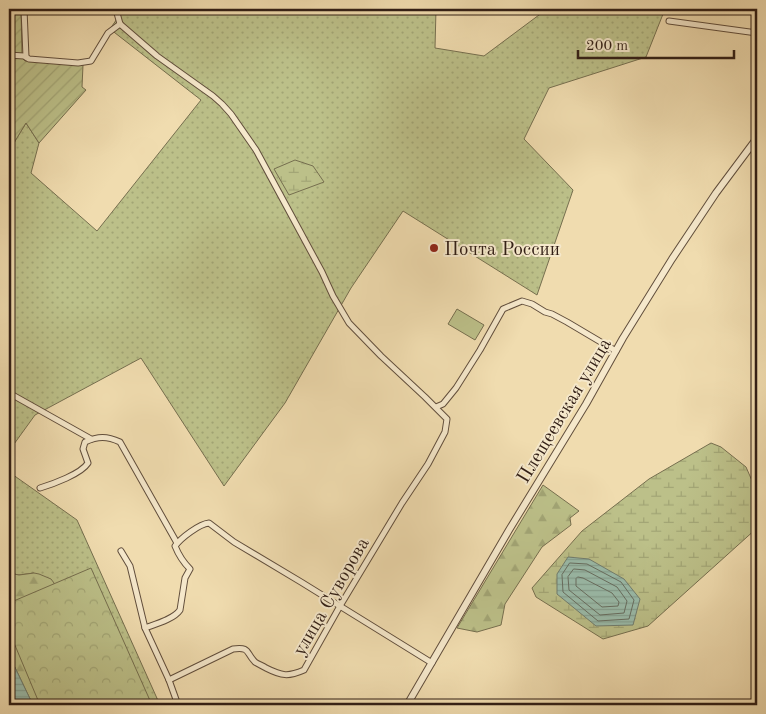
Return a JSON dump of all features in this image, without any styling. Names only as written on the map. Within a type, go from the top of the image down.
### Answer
[{"type":"street","points":[[24,9],[26,57]]},
{"type":"street","points":[[117,9],[120,24],[157,56],[213,96],[231,114],[256,150],[346,319],[381,356],[436,407],[443,404],[456,388],[503,309],[522,301],[552,314],[616,351]]},
{"type":"street","points":[[669,20],[757,33]]},
{"type":"street","points":[[9,55],[29,59],[78,63],[91,61],[108,33],[120,24]]},
{"type":"street","name":"Плещеевская улица","points":[[407,705],[672,259],[704,209],[757,138]]},
{"type":"street","points":[[9,393],[92,439]]},
{"type":"street","name":"улица Суворова","points":[[169,680],[233,649],[242,648],[248,650],[255,662],[276,673],[286,675],[304,670],[402,503],[428,464],[445,432],[447,419],[436,407]]},
{"type":"street","points":[[40,488],[56,483],[85,468],[88,463],[83,448],[86,442],[97,437],[113,439],[120,442],[177,543]]},
{"type":"street","points":[[145,628],[178,614],[185,578],[190,569],[178,554],[175,546],[192,531],[209,523],[234,542],[432,663]]},
{"type":"street","points":[[121,551],[130,566],[145,628],[169,680],[178,705]]},
{"type":"green space","points":[[9,9],[21,9],[22,56],[25,61],[83,65],[82,87],[86,90],[39,143],[26,123],[9,151]]},
{"type":"green space","points":[[122,9],[436,9],[435,48],[484,56],[547,9],[665,9],[646,57],[549,88],[524,139],[573,190],[537,295],[403,211],[351,288],[285,403],[224,486],[141,358],[35,415],[9,451],[9,151],[26,123],[39,143],[31,173],[97,231],[201,100],[110,29]]},
{"type":"green space","points":[[295,160],[313,166],[324,182],[289,195],[274,169]]},
{"type":"green space","points":[[457,309],[484,325],[475,340],[448,324]]},
{"type":"green space","points":[[711,443],[721,447],[746,467],[757,492],[757,528],[648,626],[603,639],[536,597],[532,588],[582,531],[649,479]]},
{"type":"green space","points":[[9,472],[77,520],[160,705],[121,705],[34,573],[19,575],[9,573]]},
{"type":"green space","points":[[543,485],[579,511],[570,518],[571,525],[542,547],[505,604],[501,625],[477,632],[457,628]]},
{"type":"green space","points":[[91,568],[152,705],[40,705],[9,631],[9,603]]},
{"type":"green space","points":[[9,573],[19,575],[34,573],[51,579],[121,705],[33,705],[9,655]]},
{"type":"water","points":[[568,557],[589,559],[624,579],[640,599],[633,625],[596,626],[557,594],[557,574]]},
{"type":"water","points":[[9,655],[33,705],[11,705],[9,702]]},
{"type":"place","name":"Почта России","points":[[434,248]]}]
